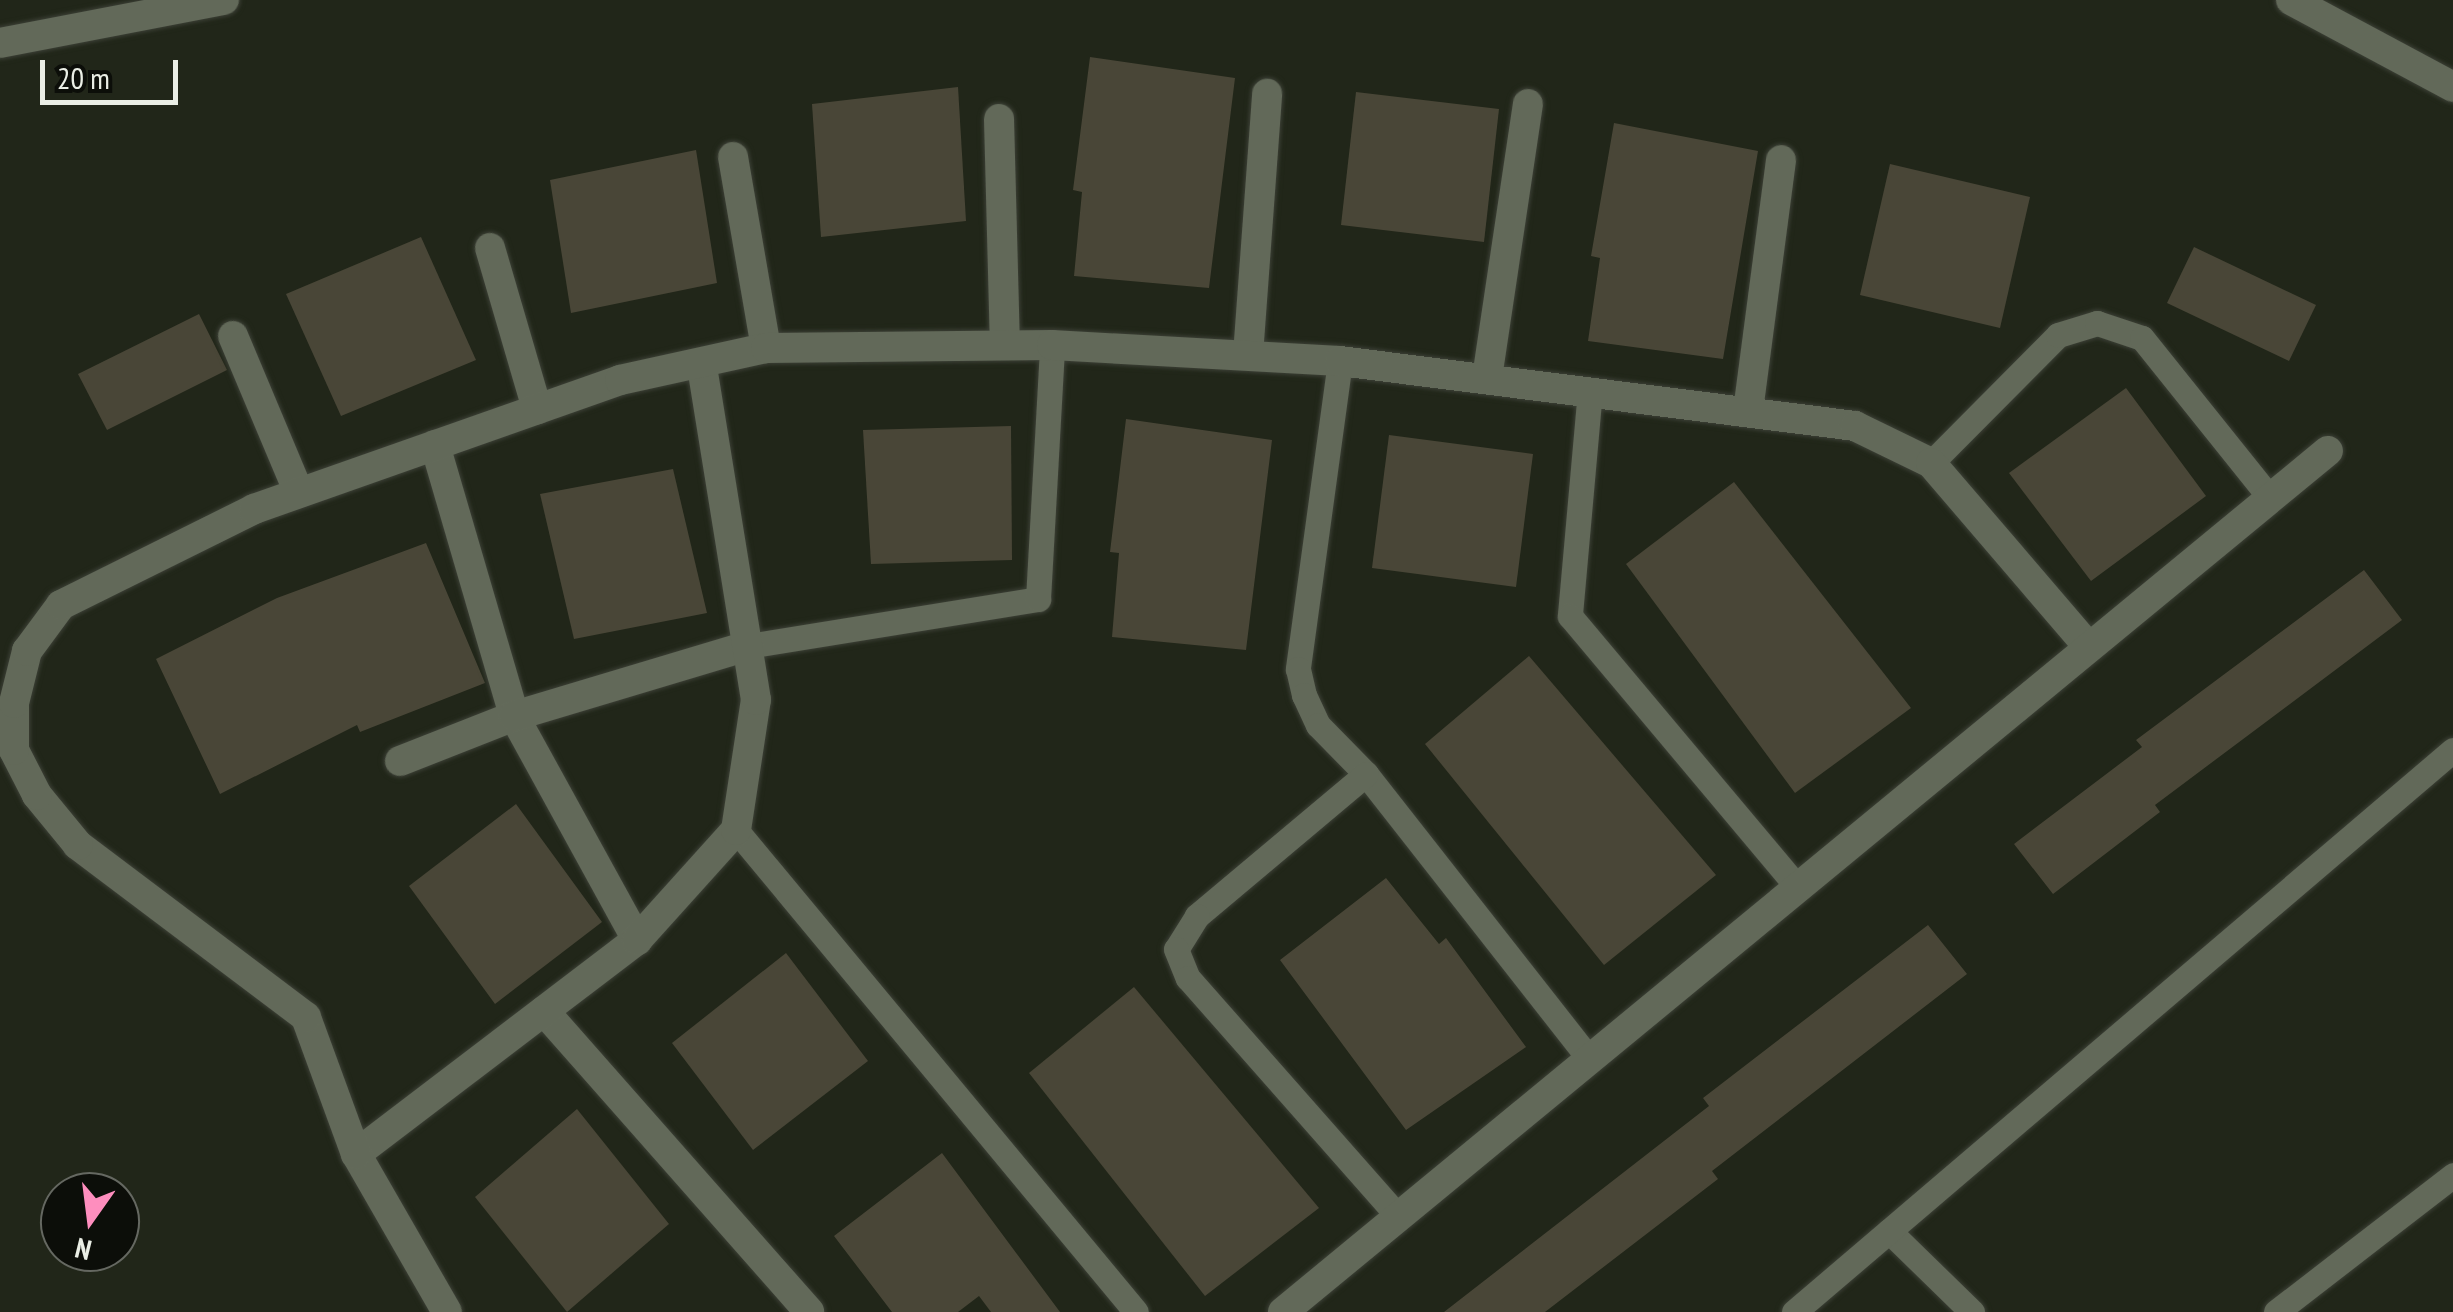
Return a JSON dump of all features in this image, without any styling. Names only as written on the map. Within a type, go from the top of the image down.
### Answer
[{"type":"street","points":[[0,43],[224,0]]},
{"type":"street","points":[[2291,0],[2453,88]]},
{"type":"street","points":[[1248,356],[1267,94]]},
{"type":"street","points":[[1487,378],[1528,104]]},
{"type":"street","points":[[998,119],[1005,345]]},
{"type":"street","points":[[733,157],[766,348]]},
{"type":"street","points":[[1748,411],[1781,160]]},
{"type":"street","points":[[490,248],[537,409]]},
{"type":"street","points":[[233,336],[299,493]]},
{"type":"street","points":[[447,1312],[356,1154],[306,1017],[78,845],[37,795],[14,750],[14,702],[27,651],[61,605],[299,493],[620,380],[702,367],[766,348],[1052,345],[1340,360],[1855,426],[1931,463],[2087,645]]},
{"type":"street","points":[[356,1154],[637,940],[736,830],[756,700],[702,367]]},
{"type":"street","points":[[435,445],[514,716],[637,940]]},
{"type":"street","points":[[1283,1312],[2087,645],[2328,451]]},
{"type":"street","points":[[400,762],[514,716],[748,646]]},
{"type":"street","points":[[544,1011],[809,1312]]},
{"type":"lane","points":[[1931,463],[2058,335],[2096,323],[2142,338],[2271,498]]},
{"type":"lane","points":[[748,646],[1038,599],[1052,345]]},
{"type":"lane","points":[[1340,360],[1298,669],[1318,725],[1366,774],[1590,1060]]},
{"type":"lane","points":[[1590,390],[1570,616],[1798,888]]},
{"type":"lane","points":[[1794,1312],[2453,750]]},
{"type":"lane","points":[[1366,774],[1196,916],[1176,949],[1188,978],[1399,1216]]},
{"type":"lane","points":[[736,830],[1136,1312]]},
{"type":"lane","points":[[2276,1312],[2453,1175]]},
{"type":"lane","points":[[1890,1231],[1972,1312]]},
{"type":"building","points":[[1090,57],[1235,78],[1209,288],[1074,276],[1082,192],[1073,190]]},
{"type":"building","points":[[958,87],[966,221],[821,237],[812,104]]},
{"type":"building","points":[[1356,92],[1499,109],[1484,242],[1341,225]]},
{"type":"building","points":[[1614,123],[1758,151],[1723,359],[1588,341],[1600,258],[1591,256]]},
{"type":"building","points":[[696,150],[717,283],[571,313],[550,180]]},
{"type":"building","points":[[1890,164],[2030,197],[2000,328],[1860,295]]},
{"type":"building","points":[[421,237],[476,360],[341,416],[286,294]]},
{"type":"building","points":[[2194,247],[2316,305],[2289,361],[2167,303]]},
{"type":"building","points":[[199,314],[227,370],[107,430],[78,374]]},
{"type":"building","points":[[2126,388],[2206,496],[2091,581],[2009,473]]},
{"type":"building","points":[[1126,419],[1272,440],[1246,650],[1112,637],[1119,553],[1110,552]]},
{"type":"building","points":[[1011,426],[1012,560],[871,564],[863,430]]},
{"type":"building","points":[[1389,435],[1533,454],[1516,587],[1372,568]]},
{"type":"building","points":[[673,469],[707,613],[574,639],[540,494]]},
{"type":"building","points":[[1734,482],[1911,708],[1795,793],[1626,564]]},
{"type":"building","points":[[426,543],[485,683],[360,732],[357,725],[220,794],[156,659],[277,598]]},
{"type":"building","points":[[2364,570],[2402,620],[2155,805],[2160,812],[2053,894],[2014,844],[2142,747],[2136,740]]},
{"type":"building","points":[[1529,656],[1716,875],[1604,965],[1425,744]]},
{"type":"building","points":[[516,804],[602,922],[495,1004],[409,886]]},
{"type":"building","points":[[1386,878],[1439,944],[1446,938],[1526,1047],[1406,1130],[1280,960]]},
{"type":"building","points":[[1928,925],[1967,974],[1712,1171],[1718,1179],[1545,1312],[1444,1312],[1709,1106],[1703,1098]]},
{"type":"building","points":[[786,953],[868,1061],[753,1150],[672,1043]]},
{"type":"building","points":[[1134,987],[1319,1208],[1205,1296],[1029,1073]]},
{"type":"building","points":[[577,1109],[669,1224],[567,1312],[475,1197]]},
{"type":"building","points":[[942,1153],[1060,1312],[991,1312],[979,1296],[958,1312],[892,1312],[834,1236]]}]
